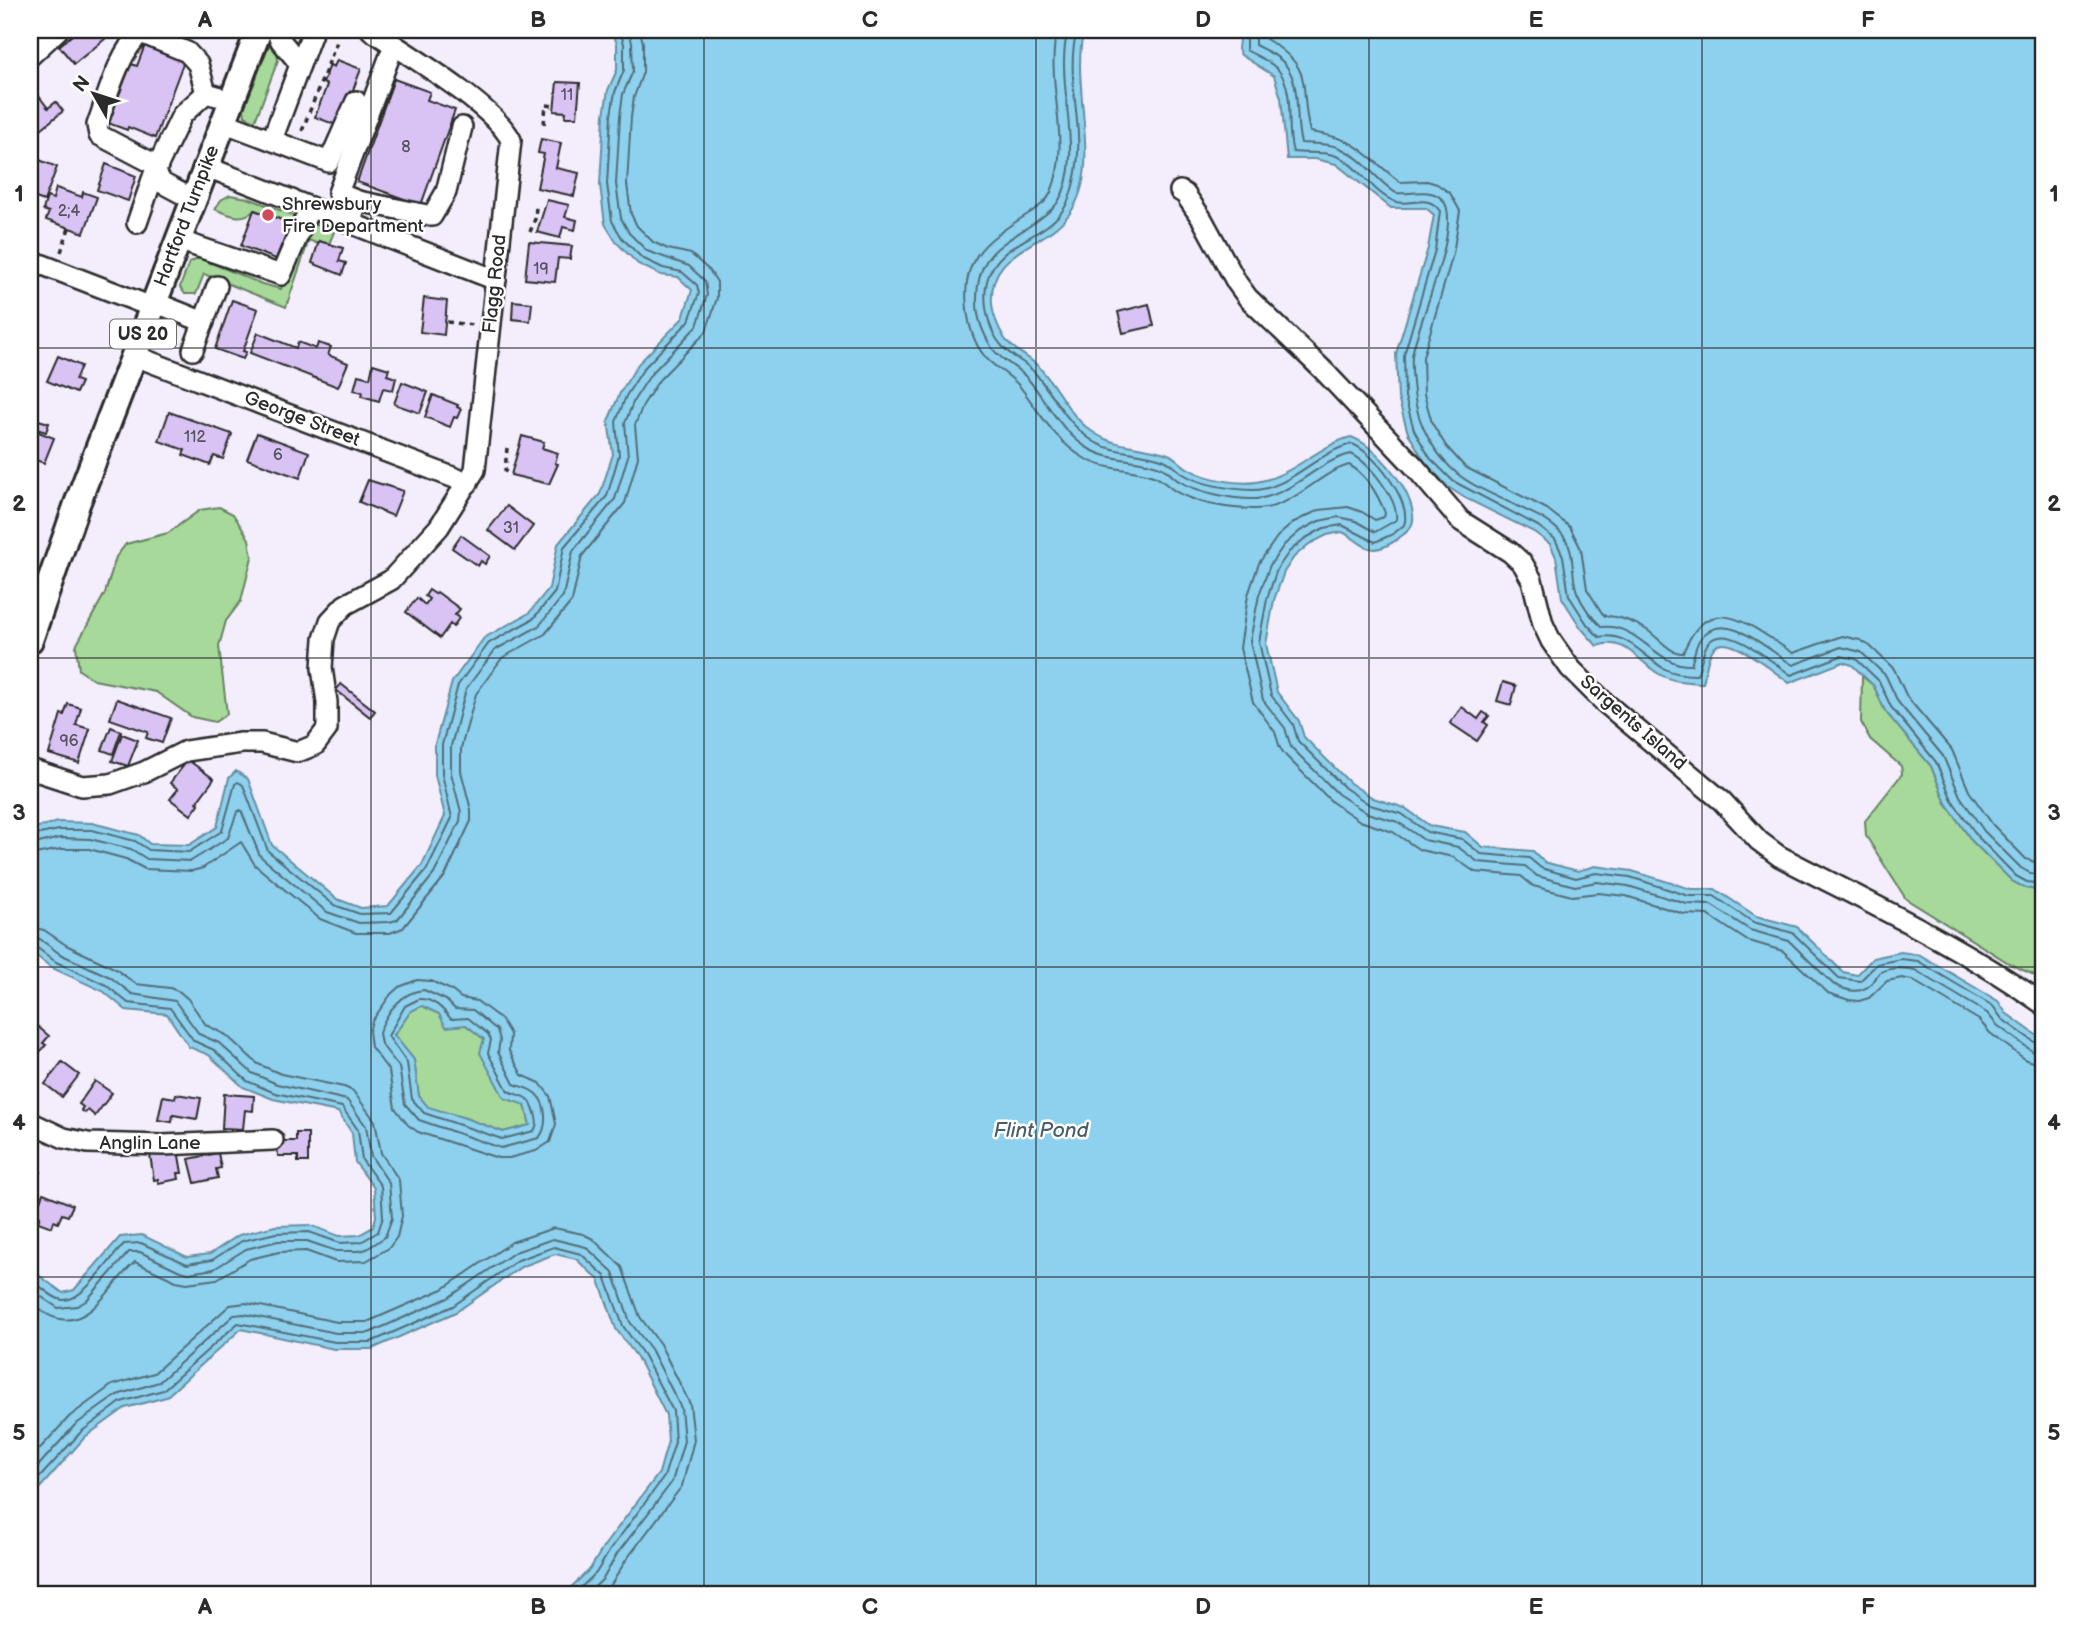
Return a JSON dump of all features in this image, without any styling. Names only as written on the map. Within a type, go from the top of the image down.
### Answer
[{"type":"main road","name":"Hartford Turnpike","points":[[32,626],[259,30]]},
{"type":"street","points":[[30,55],[58,30]]},
{"type":"street","points":[[276,30],[281,41],[300,64]]},
{"type":"street","points":[[272,140],[313,30]]},
{"type":"street","name":"Flagg Road","points":[[30,769],[82,786],[110,784],[144,772],[186,751],[232,744],[262,743],[298,752],[315,746],[327,729],[327,702],[322,668],[324,639],[330,621],[345,605],[391,580],[439,527],[475,470],[511,140],[503,127],[478,104],[371,30]]},
{"type":"street","points":[[194,200],[162,183],[157,168],[99,135],[96,125],[120,65],[132,40],[141,33],[187,52],[198,64],[206,93],[228,111],[272,140],[329,162],[356,101]]},
{"type":"street","points":[[394,46],[338,193],[358,201],[432,216],[446,192],[462,127]]},
{"type":"street","points":[[137,223],[157,168],[182,115],[206,93]]},
{"type":"street","points":[[207,167],[496,280]]},
{"type":"street","name":"Sargents Island","points":[[1180,191],[1202,219],[1248,298],[1310,357],[1382,432],[1461,521],[1510,552],[1523,564],[1532,580],[1543,624],[1551,641],[1570,667],[1604,702],[1722,801],[1759,841],[1779,856],[1931,934],[2043,1004]]},
{"type":"street","points":[[350,223],[358,201]]},
{"type":"street","points":[[178,240],[281,275],[310,207]]},
{"type":"street","points":[[30,260],[204,322]]},
{"type":"street","points":[[193,350],[217,286]]},
{"type":"street","name":"George Street","points":[[135,356],[468,483]]},
{"type":"street","name":"Anglin Lane","points":[[30,1122],[64,1138],[88,1143],[163,1145],[274,1140]]},
{"type":"path","points":[[305,123],[338,39]]},
{"type":"path","points":[[544,124],[546,105],[555,106]]},
{"type":"path","points":[[530,232],[536,219],[536,207]]},
{"type":"path","points":[[447,323],[491,327]]},
{"type":"path","points":[[507,448],[505,471],[508,473]]},
{"type":"green space","points":[[269,45],[277,52],[278,60],[255,121],[245,116],[244,109]]},
{"type":"green space","points":[[230,195],[248,198],[290,214],[296,219],[296,225],[255,210],[240,217],[215,209],[221,200]]},
{"type":"green space","points":[[310,222],[334,232],[329,244],[319,241],[318,244],[309,240],[286,307],[204,274],[196,294],[185,294],[180,287],[189,263],[199,258],[281,289]]},
{"type":"green space","points":[[219,507],[233,514],[249,539],[252,557],[241,601],[226,621],[219,646],[227,714],[215,722],[192,717],[156,692],[94,680],[79,670],[76,646],[105,593],[116,557],[126,544],[168,533],[200,510]]},
{"type":"green space","points":[[1862,676],[1874,686],[1885,711],[1931,766],[1946,803],[1972,841],[2012,881],[2025,888],[2043,891],[2043,979],[2012,965],[1906,899],[1866,836],[1865,821],[1902,774],[1901,766],[1870,739],[1861,722]]},
{"type":"green space","points":[[422,1005],[466,1025],[485,1040],[525,1105],[530,1125],[503,1132],[428,1108],[419,1097],[414,1060],[394,1035],[411,1011]]},
{"type":"water","name":"Flint Pond","points":[[612,30],[1084,30],[1080,75],[1085,149],[1080,194],[1070,213],[1059,225],[1008,260],[999,271],[993,285],[992,304],[1005,339],[1038,366],[1078,420],[1104,439],[1168,454],[1204,476],[1248,483],[1281,474],[1327,447],[1351,437],[1382,460],[1408,497],[1413,521],[1410,528],[1398,539],[1372,549],[1342,532],[1327,535],[1309,544],[1294,557],[1284,572],[1274,600],[1266,644],[1277,692],[1299,721],[1304,737],[1350,783],[1373,798],[1405,808],[1430,826],[1465,832],[1483,847],[1533,851],[1544,862],[1578,871],[1595,866],[1632,871],[1691,889],[1715,889],[1756,916],[1797,927],[1843,972],[1857,975],[1873,958],[1901,952],[1920,955],[1998,1001],[2006,1013],[2043,1040],[2043,1595],[563,1595],[590,1569],[659,1473],[668,1441],[666,1415],[637,1357],[616,1329],[599,1280],[576,1259],[555,1254],[521,1267],[456,1312],[372,1349],[334,1349],[241,1329],[166,1397],[125,1408],[85,1437],[30,1499],[30,1269],[63,1293],[74,1290],[120,1237],[142,1235],[187,1257],[210,1254],[239,1235],[275,1226],[310,1225],[339,1236],[359,1235],[373,1227],[376,1217],[374,1188],[355,1162],[352,1133],[338,1112],[273,1099],[243,1087],[209,1055],[189,1047],[167,1014],[126,1010],[103,991],[52,968],[30,951],[30,829],[58,822],[92,823],[139,835],[150,844],[189,845],[217,827],[229,778],[236,771],[248,779],[272,845],[337,899],[361,908],[388,906],[422,865],[445,816],[435,775],[435,744],[452,682],[484,638],[529,613],[549,588],[558,544],[600,494],[613,454],[608,421],[620,393],[638,364],[683,318],[692,290],[678,277],[661,275],[638,264],[616,242],[605,224],[600,185],[604,115],[608,90],[617,70],[617,44]],"holes":[[[422,1006],[439,1014],[446,1027],[466,1025],[484,1039],[480,1053],[504,1098],[525,1105],[530,1125],[503,1132],[428,1107],[419,1096],[414,1060],[394,1035],[411,1011]]]},
{"type":"water","points":[[1240,30],[2043,30],[2043,891],[2025,888],[2012,881],[1972,841],[1946,803],[1931,766],[1885,711],[1874,686],[1852,665],[1843,662],[1789,683],[1752,656],[1731,645],[1722,644],[1715,647],[1710,654],[1703,683],[1664,677],[1623,647],[1616,644],[1597,646],[1581,628],[1562,598],[1556,557],[1550,544],[1534,532],[1448,487],[1425,462],[1408,433],[1398,398],[1396,354],[1428,248],[1434,215],[1426,208],[1391,208],[1336,164],[1315,159],[1287,159],[1281,98],[1274,76],[1241,55],[1238,49]]},
{"type":"building","points":[[78,30],[97,30],[105,39],[74,64],[59,46]]},
{"type":"building","points":[[145,45],[185,58],[155,138],[128,127],[127,130],[108,123],[131,64],[137,66]]},
{"type":"building","points":[[337,60],[361,69],[339,126],[315,117],[327,85],[323,83],[330,65],[334,67]]},
{"type":"building","points":[[394,79],[430,92],[427,100],[455,110],[421,205],[357,182]]},
{"type":"building","points":[[557,82],[580,83],[577,117],[565,117],[566,112],[554,111]]},
{"type":"building","points":[[35,91],[48,108],[56,102],[63,111],[30,138],[30,95]]},
{"type":"building","points":[[541,139],[561,143],[556,168],[579,173],[574,196],[537,188],[544,154],[538,153]]},
{"type":"building","points":[[32,157],[57,167],[44,201],[30,196]]},
{"type":"building","points":[[106,164],[136,176],[128,201],[97,190]]},
{"type":"building","points":[[56,188],[82,197],[83,192],[97,197],[84,233],[46,220],[49,212],[43,210],[47,197],[53,199]]},
{"type":"building","points":[[547,200],[569,205],[565,217],[577,220],[575,230],[563,227],[560,238],[537,232]]},
{"type":"building","points":[[254,210],[296,225],[287,248],[281,246],[276,259],[241,246]]},
{"type":"building","points":[[319,241],[343,248],[339,261],[346,263],[342,275],[312,263]]},
{"type":"building","points":[[529,242],[572,246],[570,259],[558,258],[555,282],[525,279]]},
{"type":"building","points":[[424,298],[447,301],[444,335],[420,332]]},
{"type":"building","points":[[232,300],[258,309],[243,351],[246,352],[243,359],[215,349]]},
{"type":"building","points":[[513,301],[532,303],[530,321],[512,319]]},
{"type":"building","points":[[1149,304],[1154,326],[1123,333],[1118,312]]},
{"type":"building","points":[[258,333],[296,348],[298,342],[316,349],[318,343],[331,347],[328,355],[348,363],[338,387],[250,353]]},
{"type":"building","points":[[58,356],[81,366],[75,380],[81,382],[76,393],[47,381]]},
{"type":"building","points":[[373,364],[389,369],[387,375],[396,378],[393,390],[383,388],[379,401],[362,396],[363,392],[354,390],[358,375],[370,378]]},
{"type":"building","points":[[402,382],[428,392],[420,413],[394,404]]},
{"type":"building","points":[[433,395],[458,405],[461,409],[450,427],[425,417]]},
{"type":"building","points":[[169,412],[232,434],[223,459],[214,456],[210,465],[183,455],[185,450],[159,441]]},
{"type":"building","points":[[31,418],[49,423],[46,432],[30,427]]},
{"type":"building","points":[[31,429],[54,438],[44,463],[30,458]]},
{"type":"building","points":[[257,433],[309,452],[300,478],[247,459]]},
{"type":"building","points":[[522,436],[544,442],[542,448],[558,453],[555,463],[558,464],[549,484],[511,475]]},
{"type":"building","points":[[368,480],[403,491],[393,516],[359,502]]},
{"type":"building","points":[[507,506],[533,526],[515,550],[488,530]]},
{"type":"building","points":[[461,535],[490,556],[485,564],[481,561],[478,566],[452,548]]},
{"type":"building","points":[[429,590],[435,594],[437,592],[460,609],[455,615],[459,618],[453,627],[450,624],[440,638],[406,612],[417,598],[425,605],[429,599],[425,596]]},
{"type":"building","points":[[1503,682],[1516,686],[1511,705],[1497,701]]},
{"type":"building","points":[[341,684],[375,711],[370,717],[336,690]]},
{"type":"building","points":[[117,699],[171,718],[162,743],[146,738],[148,732],[110,719]]},
{"type":"building","points":[[68,704],[81,708],[76,725],[90,729],[79,763],[49,754],[61,714],[64,715]]},
{"type":"building","points":[[1462,707],[1478,719],[1483,712],[1489,716],[1484,722],[1488,725],[1477,741],[1450,723]]},
{"type":"building","points":[[111,727],[121,731],[113,754],[102,750]]},
{"type":"building","points":[[122,734],[138,740],[128,766],[112,761]]},
{"type":"building","points":[[188,760],[214,779],[191,815],[170,799],[178,789],[170,783]]},
{"type":"building","points":[[36,1025],[49,1036],[43,1043],[46,1045],[30,1063],[30,1033]]},
{"type":"building","points":[[62,1062],[79,1075],[62,1097],[45,1084]]},
{"type":"building","points":[[95,1081],[112,1093],[95,1116],[88,1110],[85,1113],[81,1110],[83,1107],[79,1104]]},
{"type":"building","points":[[176,1094],[201,1098],[197,1119],[173,1115],[172,1122],[158,1120],[163,1096],[175,1098]]},
{"type":"building","points":[[224,1094],[254,1096],[253,1111],[245,1110],[243,1129],[222,1128]]},
{"type":"building","points":[[296,1133],[308,1133],[308,1162],[298,1162],[298,1156],[278,1156],[277,1141],[296,1141]]},
{"type":"building","points":[[178,1150],[182,1173],[178,1173],[179,1179],[158,1183],[158,1179],[154,1180],[150,1155]]},
{"type":"building","points":[[218,1153],[221,1168],[216,1169],[218,1178],[195,1183],[189,1159]]},
{"type":"building","points":[[30,1163],[41,1172],[30,1187]]},
{"type":"building","points":[[43,1193],[73,1205],[68,1216],[62,1214],[58,1223],[54,1221],[52,1227],[38,1222],[40,1216],[35,1215]]},
{"type":"place","name":"Shrewsbury Fire Department","points":[[268,215]]}]
